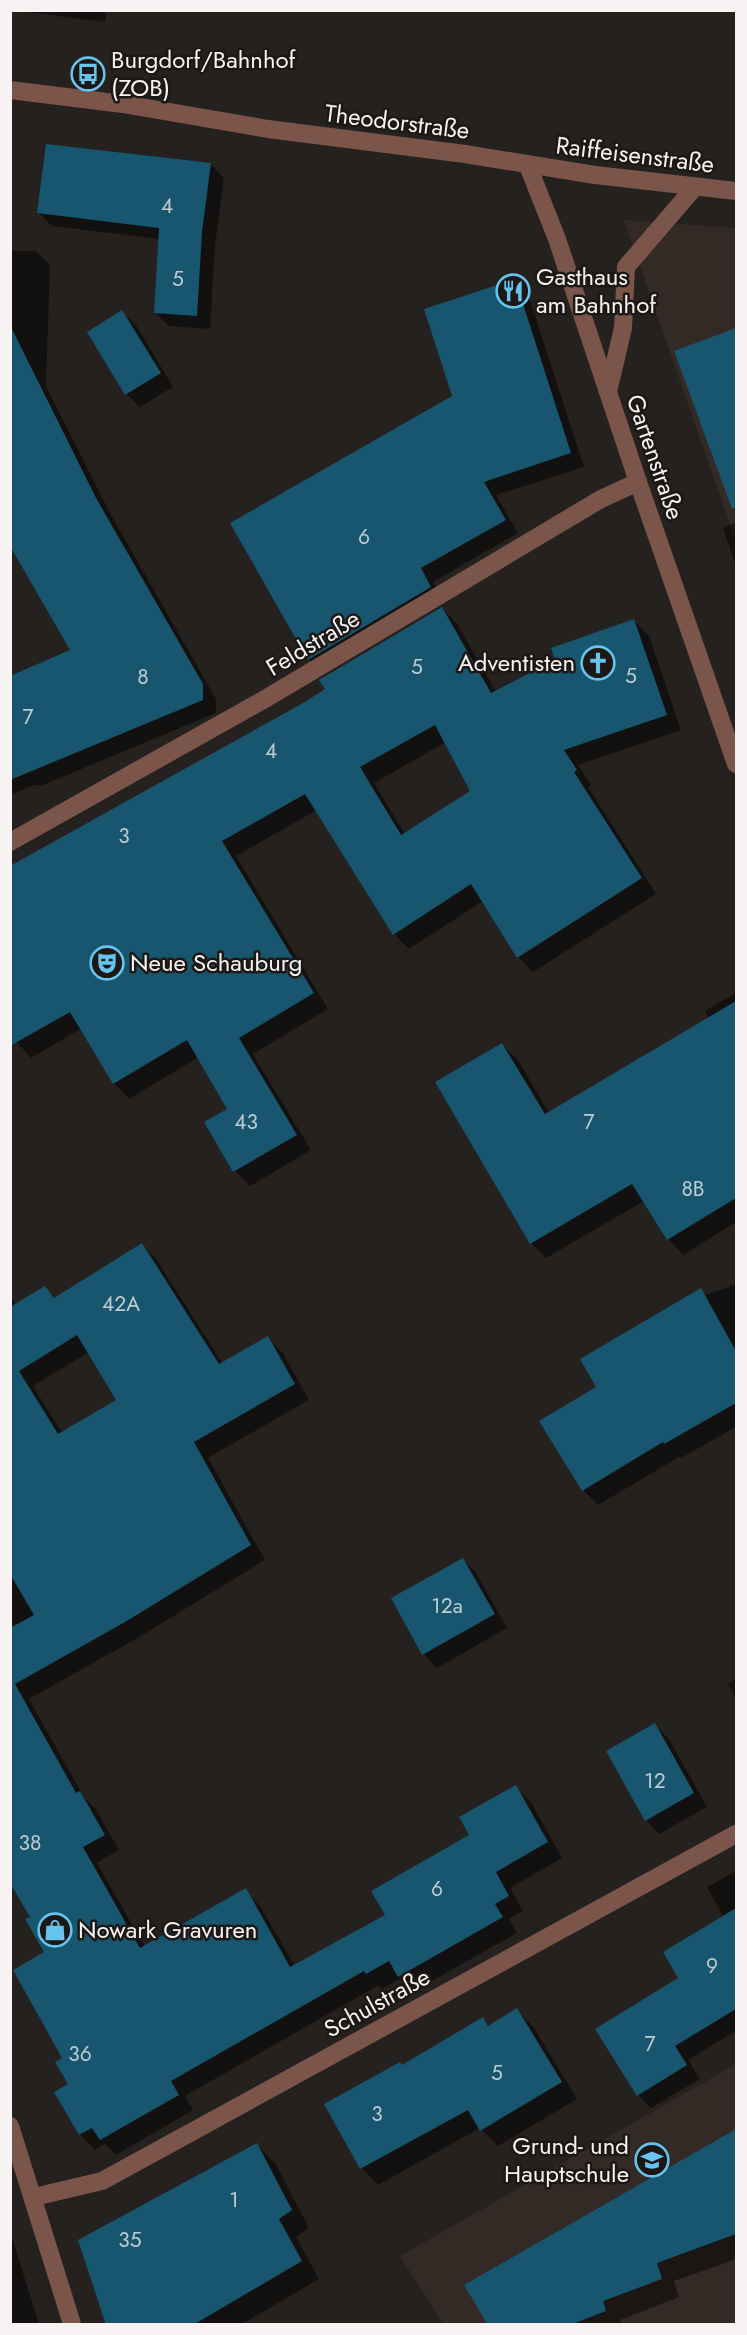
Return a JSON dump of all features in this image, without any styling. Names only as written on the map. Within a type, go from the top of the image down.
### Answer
[{"type":"street","name":"Theodorstraße","points":[[10,90],[123,104],[268,129],[465,154],[528,166]]},
{"type":"street","name":"Raiffeisenstraße","points":[[528,166],[694,188],[736,191]]},
{"type":"street","name":"Gartenstraße","points":[[528,166],[560,248],[736,764]]},
{"type":"street","points":[[608,392],[623,328],[626,267],[694,188]]},
{"type":"street","name":"Feldstraße","points":[[10,842],[265,699],[601,499],[638,482]]},
{"type":"street","name":"Schulstraße","points":[[34,2197],[102,2181],[736,1834]]},
{"type":"street","points":[[10,2126],[72,2325]]},
{"type":"shaded area","points":[[624,220],[736,228],[736,542]]},
{"type":"shaded area","name":"Grund- und Hauptschule","points":[[736,2064],[736,2324],[443,2324],[400,2256]]},
{"type":"building","points":[[46,144],[211,163],[202,232],[197,316],[154,313],[159,228],[37,213]]},
{"type":"building","points":[[515,279],[571,453],[484,482],[506,520],[421,568],[431,587],[308,660],[230,523],[452,396],[424,309]]},
{"type":"building","points":[[122,310],[161,373],[125,395],[87,332]]},
{"type":"building","points":[[10,325],[96,498],[203,684],[203,700],[10,780],[10,676],[70,650],[10,546]]},
{"type":"building","points":[[736,328],[736,508],[732,509],[674,351]]},
{"type":"building","points":[[442,607],[491,693],[555,660],[551,648],[634,619],[667,715],[564,750],[577,770],[574,772],[642,878],[517,958],[471,884],[393,935],[305,794],[222,841],[314,993],[239,1038],[297,1135],[233,1172],[204,1122],[227,1109],[187,1040],[113,1084],[70,1012],[10,1046],[10,866],[303,703],[325,689],[319,680]],"holes":[[[435,725],[470,791],[401,835],[360,767]]]},
{"type":"building","points":[[736,1001],[736,1198],[667,1240],[632,1184],[530,1244],[435,1082],[502,1043],[545,1114]]},
{"type":"building","points":[[142,1243],[219,1364],[268,1336],[295,1384],[194,1442],[251,1545],[125,1622],[15,1684],[76,1793],[80,1791],[105,1835],[83,1847],[140,1948],[246,1888],[290,1967],[385,1915],[371,1891],[469,1835],[459,1817],[516,1785],[548,1842],[496,1872],[509,1896],[495,1904],[503,1917],[398,1977],[389,1961],[366,1974],[364,1971],[171,2081],[179,2095],[100,2140],[92,2128],[79,2135],[54,2092],[68,2084],[55,2062],[62,2058],[13,1970],[44,1952],[25,1919],[30,1917],[10,1883],[10,1628],[34,1615],[10,1574],[10,1307],[45,1286],[54,1298]],"holes":[[[77,1335],[116,1400],[58,1434],[19,1371]]]},
{"type":"building","points":[[701,1288],[736,1351],[736,1403],[664,1444],[663,1442],[582,1491],[539,1421],[596,1387],[580,1359]]},
{"type":"building","points":[[463,1558],[495,1614],[422,1655],[391,1598]]},
{"type":"building","points":[[655,1723],[694,1793],[645,1821],[606,1751]]},
{"type":"building","points":[[736,1908],[736,2009],[675,2046],[687,2065],[637,2096],[595,2029],[678,1978],[663,1952]]},
{"type":"building","points":[[517,2008],[562,2082],[480,2131],[468,2110],[360,2169],[324,2104],[400,2062],[402,2065],[483,2017],[488,2026]]},
{"type":"building","points":[[736,2129],[736,2234],[657,2263],[662,2279],[603,2301],[606,2311],[570,2325],[488,2325],[464,2285]]},
{"type":"building","points":[[257,2143],[292,2210],[279,2219],[302,2261],[193,2325],[106,2325],[78,2240]]},
{"type":"place","name":"Burgdorf/Bahnhof (ZOB)","points":[[88,74]]},
{"type":"place","name":"Gasthaus am Bahnhof","points":[[513,291]]},
{"type":"place","name":"Adventisten","points":[[598,663]]},
{"type":"place","name":"Neue Schauburg","points":[[107,963]]},
{"type":"place","name":"Nowark Gravuren","points":[[55,1930]]},
{"type":"place","name":"Grund- und Hauptschule","points":[[652,2160]]}]
